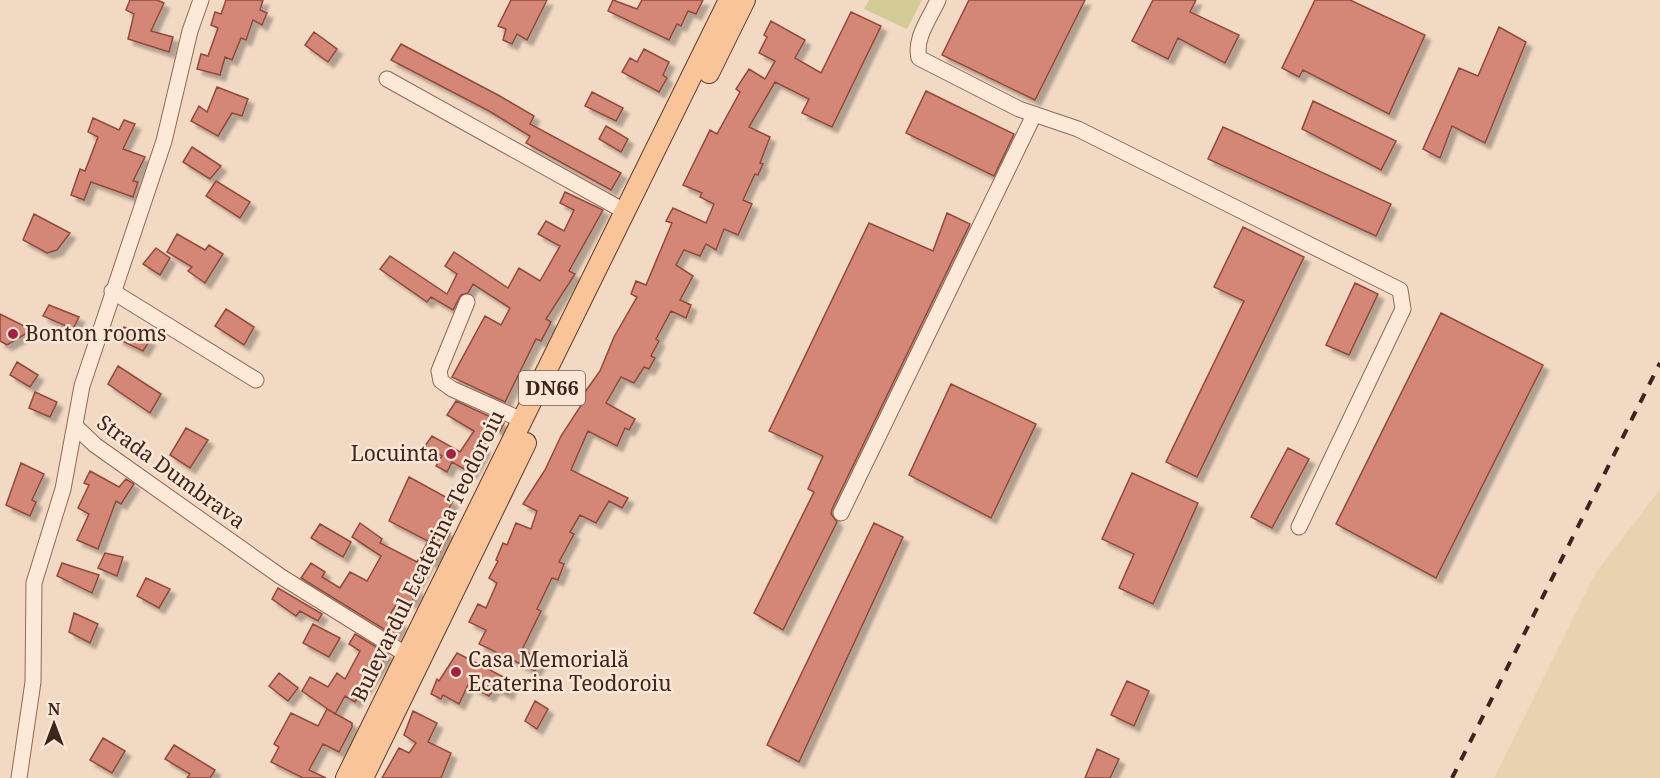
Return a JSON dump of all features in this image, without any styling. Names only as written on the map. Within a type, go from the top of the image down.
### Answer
[{"type":"main road","name":"Bulevardul Ecaterina Teodoroiu","points":[[363,778],[413,658],[522,420],[729,0]]},
{"type":"main road","name":"Bulevardul Ecaterina Teodoroiu","points":[[346,778],[413,658],[745,0]]},
{"type":"street","name":"Strada Dumbrava","points":[[201,0],[190,31],[164,141],[82,386],[75,426],[104,451],[280,576],[413,658]]},
{"type":"street","points":[[938,0],[919,40],[917,49],[919,58],[1034,115],[1078,129],[1400,291],[1403,309],[1299,527]]},
{"type":"street","points":[[387,79],[626,212]]},
{"type":"street","points":[[841,513],[1034,115]]},
{"type":"street","points":[[112,291],[256,380]]},
{"type":"street","points":[[467,302],[439,371],[441,381],[452,389],[522,420]]},
{"type":"street","points":[[19,778],[33,682],[34,583],[63,489],[75,426]]},
{"type":"shaded area","points":[[869,0],[922,0],[907,29],[864,9]]},
{"type":"shaded area","points":[[1660,489],[1660,778],[1494,778],[1595,574]]},
{"type":"building","points":[[130,0],[157,0],[164,3],[151,31],[173,37],[169,52],[128,39],[134,14],[126,10]]},
{"type":"building","points":[[226,0],[263,0],[260,10],[267,13],[262,25],[253,20],[246,40],[241,38],[232,60],[225,57],[220,75],[197,69],[201,54],[208,56],[218,28],[211,25],[215,12],[221,14]]},
{"type":"building","points":[[511,0],[547,0],[527,40],[517,34],[512,44],[503,40],[506,29],[498,26]]},
{"type":"building","points":[[613,0],[637,9],[642,0],[703,0],[696,14],[688,11],[681,26],[677,24],[669,40],[608,11]]},
{"type":"building","points":[[969,0],[1085,0],[1035,100],[942,55]]},
{"type":"building","points":[[1153,0],[1196,0],[1190,12],[1239,35],[1225,63],[1178,38],[1168,59],[1132,41]]},
{"type":"building","points":[[1315,0],[1350,0],[1425,35],[1389,114],[1303,70],[1299,77],[1282,68]]},
{"type":"building","points":[[851,12],[881,26],[832,127],[802,113],[809,99],[775,82],[749,127],[770,137],[760,163],[763,164],[758,175],[755,174],[743,200],[752,204],[738,235],[724,229],[716,250],[706,244],[700,256],[684,250],[676,265],[693,276],[680,300],[691,305],[686,318],[671,311],[656,339],[659,341],[651,356],[655,358],[649,369],[644,367],[634,383],[621,377],[606,403],[635,419],[629,430],[625,428],[617,446],[588,431],[571,470],[628,498],[622,508],[609,501],[596,523],[580,515],[570,532],[574,534],[559,562],[564,564],[558,580],[552,578],[537,609],[541,611],[522,650],[542,659],[535,671],[479,644],[486,630],[469,622],[478,604],[486,608],[497,583],[489,578],[498,561],[496,560],[503,543],[507,545],[516,523],[531,529],[537,511],[523,504],[545,470],[561,436],[582,404],[579,403],[585,392],[600,371],[614,337],[637,297],[631,294],[636,281],[646,285],[672,223],[666,221],[673,208],[706,223],[714,204],[700,197],[702,193],[683,185],[710,130],[717,134],[740,92],[736,89],[749,69],[765,79],[775,61],[759,53],[767,37],[764,35],[771,21],[805,40],[795,58],[821,73]]},
{"type":"building","points":[[1499,27],[1526,42],[1485,143],[1452,126],[1440,158],[1423,149],[1459,68],[1478,76]]},
{"type":"building","points":[[314,32],[337,49],[328,62],[305,45]]},
{"type":"building","points":[[401,44],[534,116],[530,124],[621,173],[611,190],[526,143],[530,136],[489,111],[391,60]]},
{"type":"building","points":[[644,49],[669,62],[663,75],[667,78],[659,92],[622,72],[630,58],[637,62]]},
{"type":"building","points":[[217,87],[248,99],[242,116],[232,113],[218,136],[191,121],[199,106],[207,112]]},
{"type":"building","points":[[926,91],[1014,134],[994,176],[906,133]]},
{"type":"building","points":[[592,92],[623,108],[616,121],[585,106]]},
{"type":"building","points":[[1313,101],[1396,141],[1381,170],[1302,129]]},
{"type":"building","points":[[93,118],[119,130],[124,120],[135,124],[123,149],[145,157],[133,181],[138,182],[133,197],[91,182],[84,200],[71,195],[80,169],[85,171],[98,137],[88,132]]},
{"type":"building","points":[[606,126],[628,139],[621,152],[599,139]]},
{"type":"building","points":[[1223,127],[1391,204],[1376,236],[1208,159]]},
{"type":"building","points":[[192,147],[221,166],[210,179],[183,162]]},
{"type":"building","points":[[216,181],[250,202],[240,218],[206,196]]},
{"type":"building","points":[[565,192],[603,210],[569,271],[575,274],[546,319],[551,322],[541,341],[536,339],[505,402],[452,377],[485,316],[501,325],[510,308],[473,284],[468,293],[461,295],[453,310],[431,297],[427,302],[380,269],[390,256],[447,294],[457,274],[445,266],[454,252],[508,288],[519,268],[540,281],[560,246],[538,234],[546,221],[564,231],[574,210],[560,203]]},
{"type":"building","points":[[947,213],[970,224],[832,509],[831,514],[837,522],[783,630],[754,613],[814,492],[808,489],[823,456],[769,431],[869,223],[933,251]]},
{"type":"building","points":[[34,214],[70,233],[57,250],[47,253],[23,240]]},
{"type":"building","points":[[1243,227],[1304,257],[1197,477],[1166,462],[1244,301],[1214,287]]},
{"type":"building","points":[[177,234],[205,250],[209,245],[223,254],[205,283],[188,271],[192,267],[167,252]]},
{"type":"building","points":[[156,248],[170,258],[160,275],[143,264]]},
{"type":"building","points":[[1355,283],[1378,294],[1349,355],[1326,345]]},
{"type":"building","points":[[49,305],[79,317],[73,329],[43,316]]},
{"type":"building","points":[[226,309],[254,327],[244,345],[215,326]]},
{"type":"building","points":[[1441,313],[1543,365],[1436,578],[1336,524]]},
{"type":"building","name":"Bonton rooms","points":[[0,314],[32,330],[7,345],[0,341]]},
{"type":"building","points":[[124,327],[150,340],[143,351],[118,339]]},
{"type":"building","points":[[17,362],[38,375],[30,387],[10,375]]},
{"type":"building","points":[[118,366],[161,394],[150,413],[108,384]]},
{"type":"building","points":[[951,384],[1036,424],[991,518],[909,475]]},
{"type":"building","points":[[35,392],[57,402],[50,417],[29,408]]},
{"type":"building","points":[[456,401],[504,423],[500,431],[489,425],[478,443],[485,448],[471,473],[452,462],[447,472],[436,466],[442,456],[425,446],[432,436],[460,452],[474,431],[447,415]]},
{"type":"building","points":[[186,428],[208,440],[190,468],[170,455]]},
{"type":"building","points":[[1288,448],[1309,459],[1272,528],[1251,517]]},
{"type":"building","points":[[21,463],[44,474],[32,500],[36,502],[30,516],[6,505]]},
{"type":"building","points":[[90,471],[119,487],[126,479],[134,484],[121,504],[116,501],[98,549],[77,540],[89,514],[78,508],[89,485],[84,483]]},
{"type":"building","points":[[1132,473],[1198,503],[1153,604],[1119,588],[1134,554],[1102,539]]},
{"type":"building","points":[[409,477],[453,501],[439,527],[450,533],[434,563],[429,560],[414,588],[418,590],[411,603],[401,597],[389,616],[402,623],[395,636],[301,578],[311,563],[325,572],[322,577],[340,588],[350,572],[367,581],[381,556],[352,537],[360,523],[382,539],[380,543],[417,562],[428,541],[389,521]]},
{"type":"building","points":[[874,523],[903,537],[799,762],[767,745]]},
{"type":"building","points":[[320,524],[351,542],[343,557],[311,538]]},
{"type":"building","points":[[105,553],[123,557],[117,576],[98,568]]},
{"type":"building","points":[[62,563],[99,575],[92,593],[57,576]]},
{"type":"building","points":[[146,578],[170,589],[159,608],[137,596]]},
{"type":"building","points":[[278,588],[322,614],[318,621],[300,611],[296,616],[272,599]]},
{"type":"building","points":[[74,613],[98,624],[90,643],[69,632]]},
{"type":"building","points":[[313,624],[340,638],[329,657],[303,643]]},
{"type":"building","points":[[355,634],[388,654],[355,702],[345,696],[335,714],[302,691],[310,677],[328,687],[337,673],[345,679],[360,651],[349,644]]},
{"type":"building","points":[[457,653],[513,682],[508,694],[495,688],[489,696],[468,685],[459,704],[443,695],[441,699],[431,694],[437,679],[439,681]]},
{"type":"building","points":[[279,673],[298,688],[288,701],[269,686]]},
{"type":"building","points":[[1127,681],[1149,691],[1134,726],[1111,715]]},
{"type":"building","points":[[535,701],[548,709],[537,729],[525,721]]},
{"type":"building","points":[[327,709],[352,723],[352,727],[339,752],[323,744],[309,770],[326,778],[303,778],[271,762],[279,747],[274,744],[291,713],[318,726]]},
{"type":"building","points":[[413,711],[437,723],[428,742],[451,753],[441,778],[382,778],[399,748],[409,753],[416,743],[404,735]]},
{"type":"building","points":[[103,738],[125,751],[112,773],[90,760]]},
{"type":"building","points":[[174,745],[215,770],[210,778],[187,778],[190,774],[165,759]]},
{"type":"building","points":[[1097,749],[1119,759],[1110,778],[1085,778]]},
{"type":"railway","points":[[1452,778],[1660,363]]},
{"type":"place","name":"Bonton rooms","points":[[13,334]]},
{"type":"place","name":"Locuinta","points":[[451,454]]},
{"type":"place","name":"Casa Memorială Ecaterina Teodoroiu","points":[[456,672]]}]
